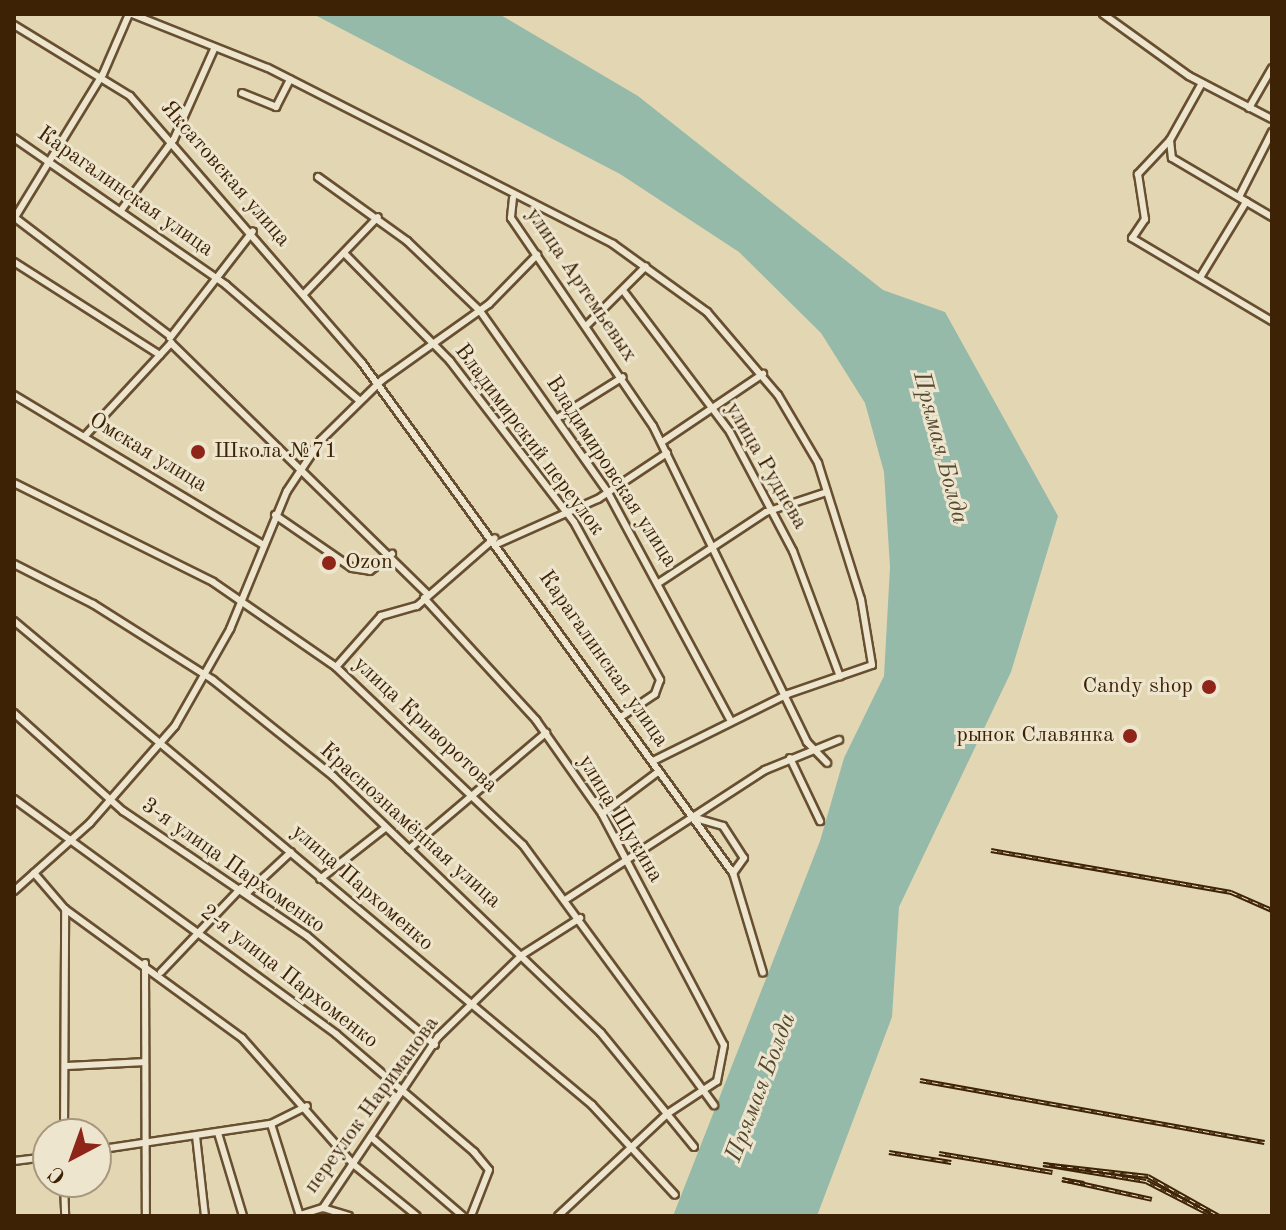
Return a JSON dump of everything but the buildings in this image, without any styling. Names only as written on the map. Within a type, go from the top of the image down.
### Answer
[{"type":"street","name":"улица Артемьевых","points":[[130,14],[290,79],[513,198],[511,218],[623,377],[662,442],[788,694],[812,751],[827,763]]},
{"type":"street","points":[[14,218],[103,74],[130,14]]},
{"type":"street","points":[[1103,14],[1202,83],[1272,119]]},
{"type":"street","name":"Яксатовская улица","points":[[14,25],[103,74],[174,139],[305,293],[377,385]]},
{"type":"street","points":[[122,209],[174,139],[214,49]]},
{"type":"street","points":[[1249,108],[1272,68]]},
{"type":"street","points":[[242,93],[276,107],[290,79]]},
{"type":"street","points":[[1202,83],[1170,140],[1138,174],[1145,219],[1132,238],[1201,276],[1272,321]]},
{"type":"street","points":[[1239,197],[1272,132]]},
{"type":"street","name":"Карагалинская улица","points":[[14,138],[122,209],[216,277],[360,401]]},
{"type":"street","points":[[1170,140],[1172,158],[1272,217]]},
{"type":"street","name":"Владимировская улица","points":[[318,177],[378,217],[480,311],[559,417],[607,491],[660,582],[730,719]]},
{"type":"street","points":[[513,198],[646,266],[707,312],[763,374],[818,463],[861,599],[872,665],[788,694],[730,719],[653,761]]},
{"type":"street","points":[[1201,276],[1246,202]]},
{"type":"street","points":[[305,293],[378,217]]},
{"type":"street","name":"улица Щукина","points":[[14,218],[170,340],[301,465],[392,554],[546,733],[602,814],[724,1045],[723,1069],[711,1087],[698,1092]]},
{"type":"street","points":[[85,436],[160,355],[253,231]]},
{"type":"street","name":"Владимирский переулок","points":[[345,254],[431,345],[567,513],[660,687],[622,716]]},
{"type":"street","points":[[14,891],[69,843],[165,741],[204,678],[241,601],[275,515],[301,465],[377,385],[480,311],[537,255]]},
{"type":"street","points":[[14,262],[160,355]]},
{"type":"street","points":[[587,325],[625,293],[646,266]]},
{"type":"street","name":"улица Руднева","points":[[625,293],[715,410],[774,511],[840,677]]},
{"type":"street","points":[[662,442],[715,410],[763,374]]},
{"type":"street","points":[[559,417],[623,377]]},
{"type":"street","name":"Карагалинская улица","points":[[377,385],[497,541],[733,873],[763,973]]},
{"type":"street","name":"Омская улица","points":[[14,395],[262,544]]},
{"type":"street","points":[[336,667],[381,616],[426,596],[497,541],[567,513],[667,453]]},
{"type":"street","name":"улица Криворотова","points":[[14,483],[241,601],[336,667],[474,791],[580,918],[698,1092],[714,1105]]},
{"type":"street","points":[[660,582],[774,511],[827,492]]},
{"type":"street","points":[[275,515],[352,568],[370,571],[392,554]]},
{"type":"street","name":"Краснознамённая улица","points":[[14,564],[93,604],[204,678],[333,776],[522,955],[694,1147]]},
{"type":"street","name":"улица Пархоменко","points":[[14,621],[165,741],[320,879],[592,1105],[675,1195]]},
{"type":"street","name":"3-я улица Пархоменко","points":[[14,713],[111,799],[244,890],[435,1045]]},
{"type":"street","points":[[409,849],[546,733]]},
{"type":"street","points":[[565,900],[626,858],[790,758],[839,740]]},
{"type":"street","points":[[790,758],[820,821]]},
{"type":"street","points":[[602,814],[659,771]]},
{"type":"street","name":"2-я улица Пархоменко","points":[[14,799],[69,843],[197,929],[405,1094],[489,1170],[471,1216]]},
{"type":"street","points":[[692,817],[723,826],[744,858],[733,873]]},
{"type":"street","points":[[320,879],[385,828]]},
{"type":"street","points":[[161,972],[197,929],[291,852]]},
{"type":"street","points":[[34,873],[65,909],[161,972],[242,1038],[307,1106],[353,1164],[417,1216]]},
{"type":"street","points":[[64,1118],[65,909]]},
{"type":"street","name":"переулок Нариманова","points":[[300,1216],[323,1208],[371,1137],[405,1094],[435,1045],[471,1003],[522,955],[580,918]]},
{"type":"street","points":[[145,963],[146,1216]]},
{"type":"street","points":[[65,1066],[143,1062]]},
{"type":"street","points":[[558,1216],[667,1114],[698,1092]]},
{"type":"street","points":[[112,1148],[271,1124],[307,1106]]},
{"type":"street","points":[[271,1124],[300,1216]]},
{"type":"street","points":[[218,1133],[243,1216]]},
{"type":"street","points":[[196,1136],[205,1216]]},
{"type":"street","points":[[371,1137],[449,1208],[463,1216]]},
{"type":"street","points":[[323,1208],[349,1216]]},
{"type":"street","points":[[442,1216],[449,1208]]},
{"type":"water","name":"Прямая Болда","points":[[313,14],[499,14],[638,96],[883,290],[945,312],[1058,516],[1011,672],[899,907],[892,1017],[817,1216],[673,1216],[820,841],[844,758],[884,676],[890,567],[884,472],[865,403],[821,333],[739,252],[620,174]]},
{"type":"railway","points":[[991,850],[1231,892],[1272,910]]},
{"type":"railway","points":[[920,1080],[1264,1142]]},
{"type":"railway","points":[[889,1152],[951,1162]]},
{"type":"railway","points":[[939,1153],[1052,1172]]},
{"type":"railway","points":[[1214,1216],[1146,1181],[1043,1164],[1148,1176],[1219,1216]]},
{"type":"railway","points":[[1084,1183],[1062,1179],[1152,1199]]},
{"type":"place","name":"Школа №71","points":[[198,452]]},
{"type":"place","name":"Ozon","points":[[329,563]]},
{"type":"place","name":"Candy shop","points":[[1209,687]]},
{"type":"place","name":"рынок Славянка","points":[[1130,736]]}]
